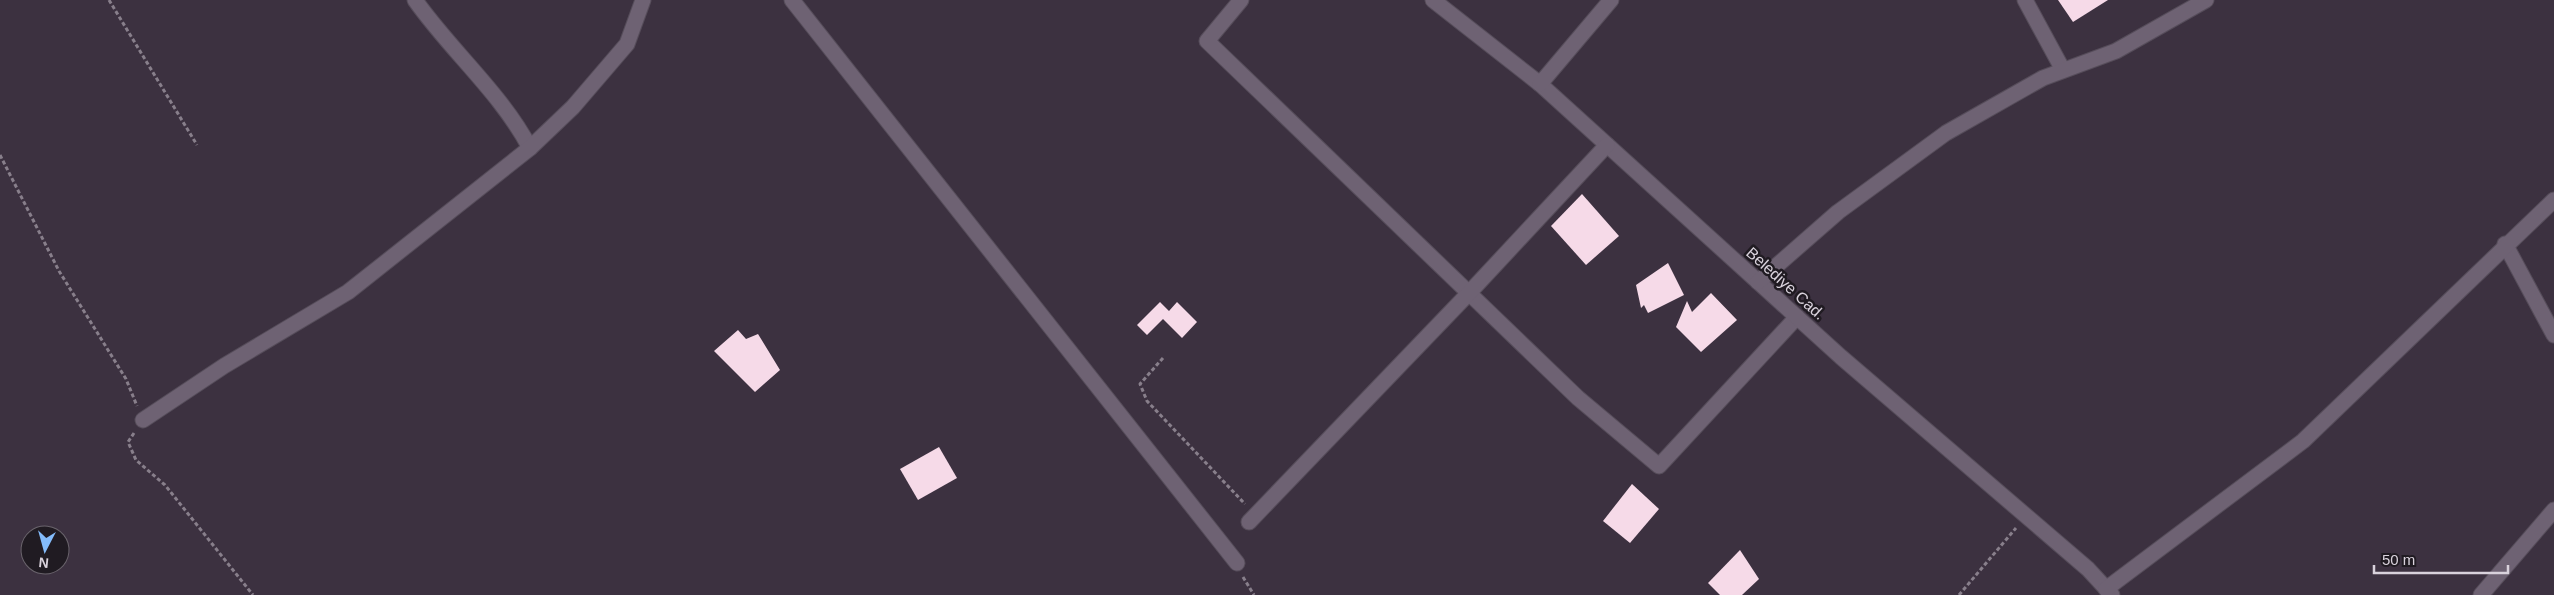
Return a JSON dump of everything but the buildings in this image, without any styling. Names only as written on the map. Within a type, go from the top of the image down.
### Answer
[{"type":"street","points":[[415,0],[431,22],[517,122],[530,148]]},
{"type":"street","points":[[143,420],[224,366],[348,292],[530,148],[573,107],[627,44],[643,0]]},
{"type":"street","points":[[792,0],[1237,563]]},
{"type":"street","points":[[1241,0],[1207,41],[1578,398],[1660,466],[1797,317]]},
{"type":"street","name":"Belediye Cad.","points":[[1433,0],[1540,84],[1797,317],[2088,569],[2109,592]]},
{"type":"street","points":[[1540,84],[1611,0]]},
{"type":"street","points":[[2025,0],[2063,70]]},
{"type":"street","points":[[1758,282],[1838,212],[1946,133],[2043,78],[2116,51],[2206,0]]},
{"type":"street","points":[[1252,519],[1469,293],[1607,145]]},
{"type":"street","points":[[2109,592],[2303,441],[2505,244],[2554,200]]},
{"type":"street","points":[[2505,244],[2554,335]]},
{"type":"street","points":[[2481,595],[2554,510]]},
{"type":"path","points":[[109,0],[197,145]]},
{"type":"path","points":[[0,155],[59,271],[126,379],[143,420],[128,442],[136,460],[165,485],[253,595]]},
{"type":"path","points":[[1163,358],[1140,384],[1147,401],[1252,519]]},
{"type":"path","points":[[1958,595],[2026,516]]}]
